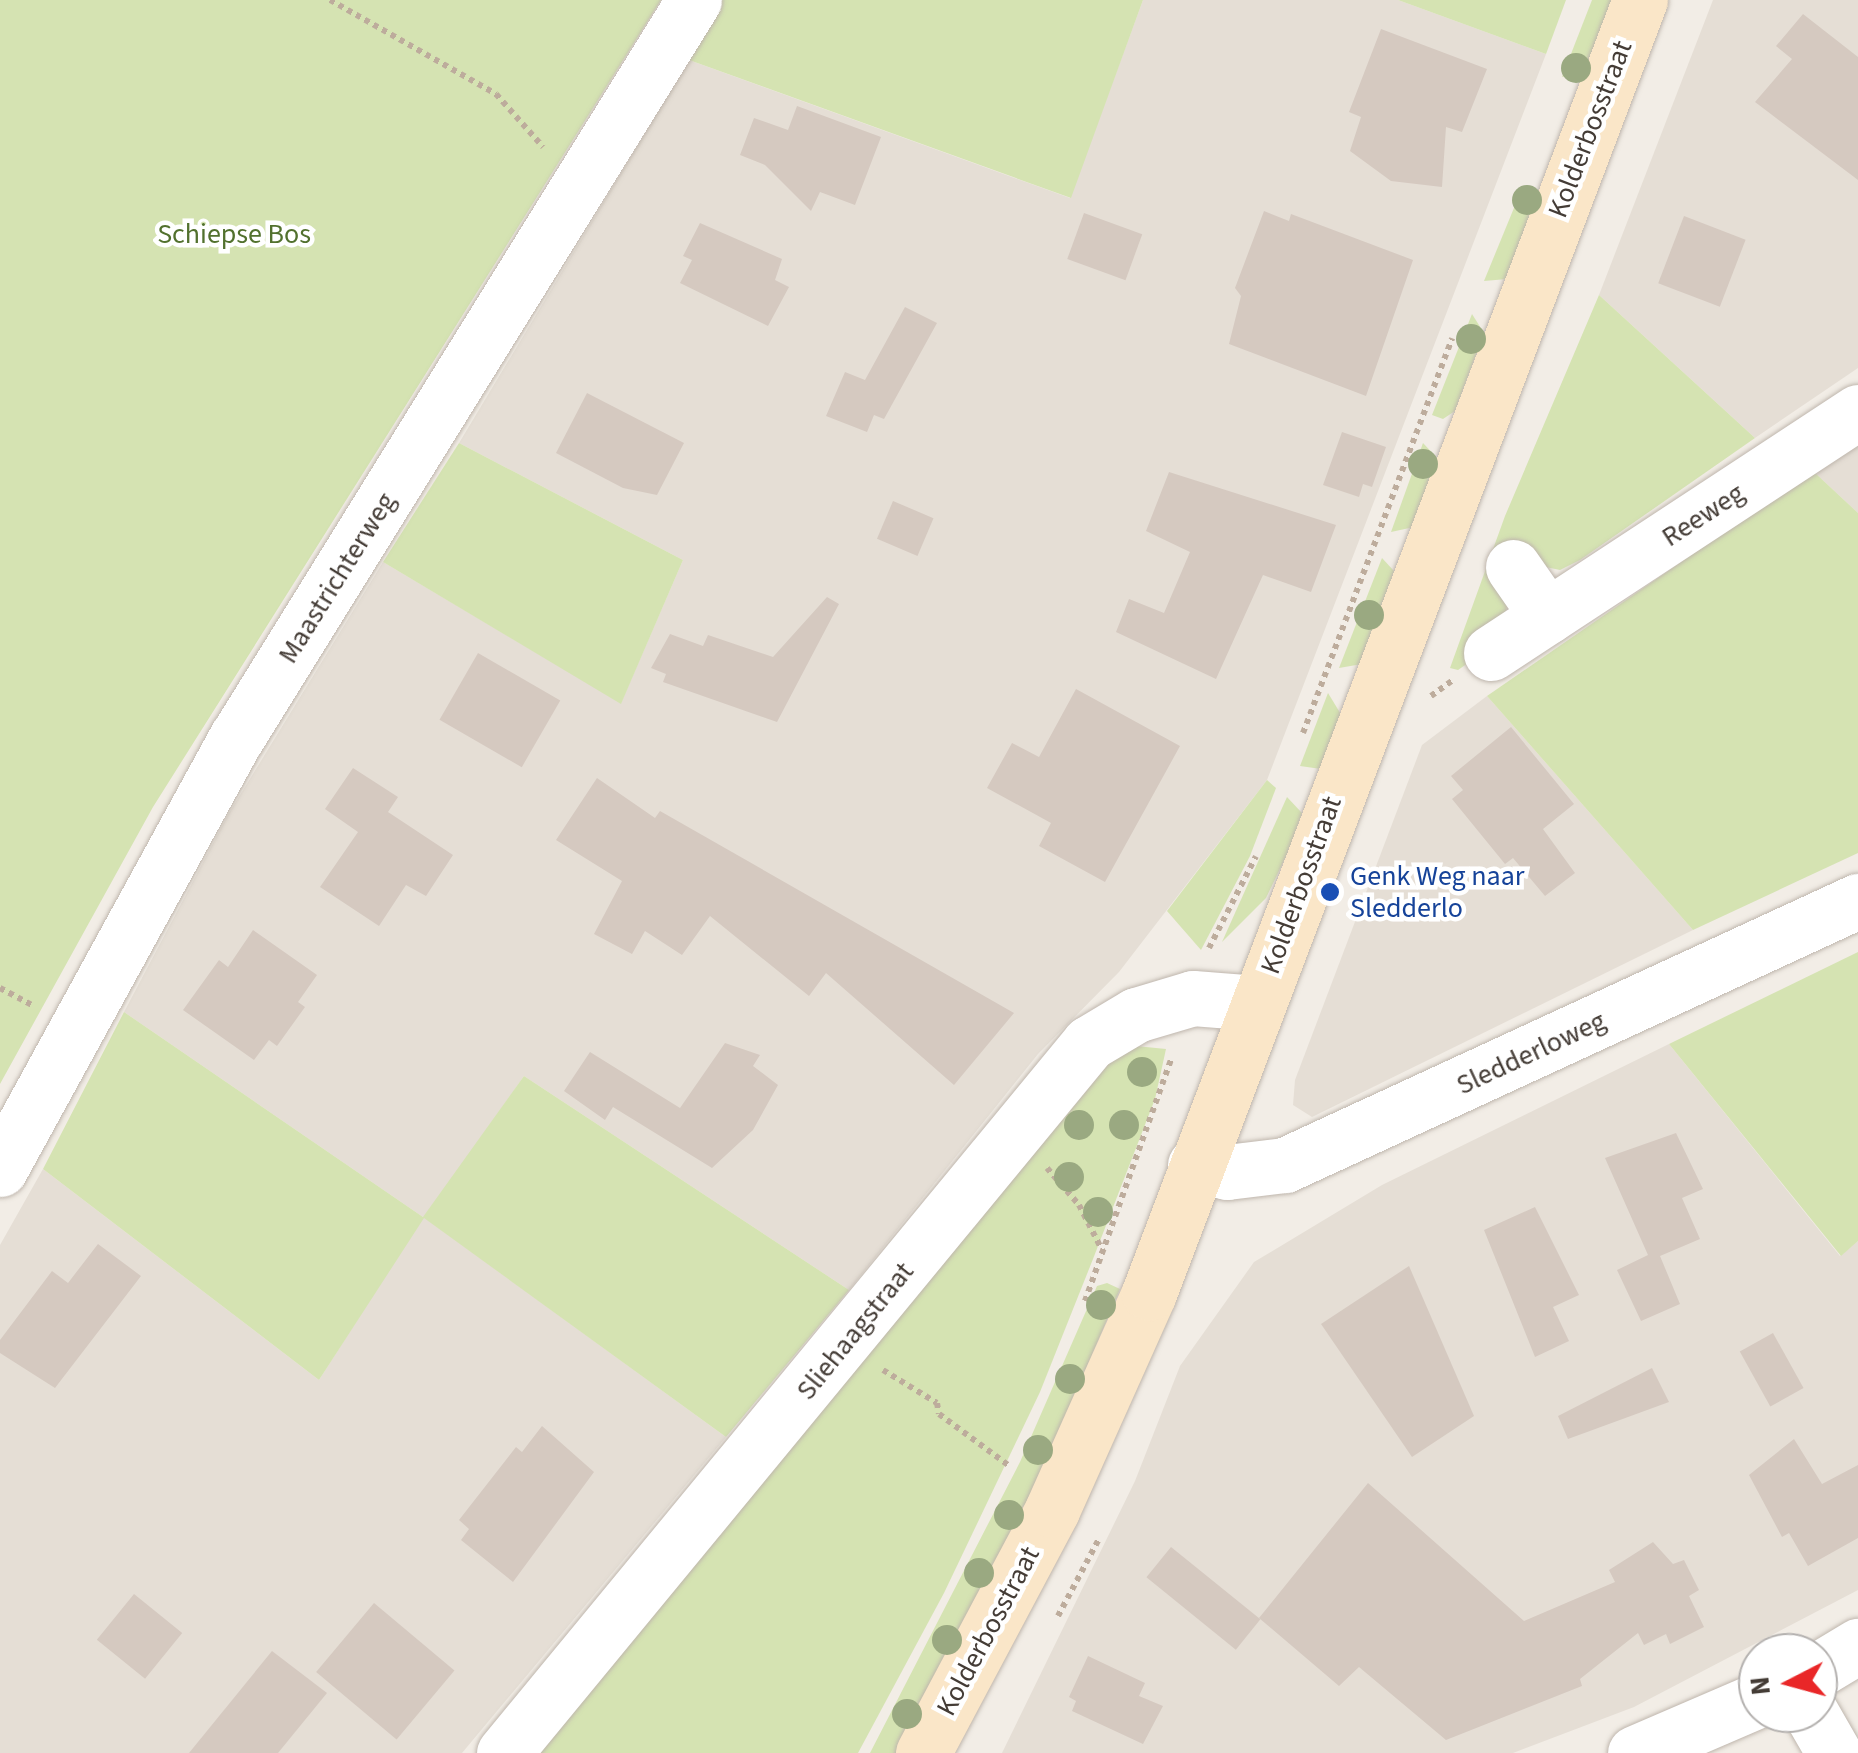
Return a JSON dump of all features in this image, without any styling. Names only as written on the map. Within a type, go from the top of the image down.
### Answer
[{"type":"main road","name":"Kolderbosstraat","points":[[923,1753],[1052,1510],[1149,1293],[1640,0]]},
{"type":"street","name":"Maastrichterweg","points":[[0,1169],[237,738],[694,0]]},
{"type":"street","name":"Reeweg","points":[[1491,653],[1858,412]]},
{"type":"street","points":[[1513,567],[1548,616]]},
{"type":"street","name":"Sledderloweg","points":[[1195,1164],[1226,1172],[1286,1166],[1858,901]]},
{"type":"street","name":"Sliehaagstraat","points":[[504,1753],[844,1346],[1089,1044],[1136,1015],[1194,998],[1257,1003]]},
{"type":"street","points":[[1635,1753],[1738,1709]]},
{"type":"path","points":[[330,0],[496,94],[555,161]]},
{"type":"path","points":[[1298,745],[1459,322]]},
{"type":"path","points":[[1194,998],[1212,940],[1265,839]]},
{"type":"path","points":[[1082,1308],[1162,1096]]},
{"type":"path","points":[[1016,1133],[1079,1204],[1103,1252]]},
{"type":"path","points":[[844,1346],[937,1403],[939,1414],[1012,1467]]},
{"type":"path","points":[[1004,1483],[1020,1450]]},
{"type":"shaded area","points":[[1143,0],[1398,0],[1546,54],[1267,780],[1119,972],[1038,1054],[849,1290],[524,1076],[425,1218],[726,1437],[462,1753],[0,1753],[0,1245],[43,1169],[319,1380],[423,1217],[124,1012],[229,813],[383,562],[621,703],[683,560],[459,443],[689,60],[1070,198]]},
{"type":"shaded area","points":[[1713,0],[1858,0],[1858,368],[1755,438],[1599,295]]},
{"type":"shaded area","points":[[1858,442],[1858,513],[1813,471]]},
{"type":"shaded area","points":[[1487,696],[1693,930],[1312,1117],[1293,1105],[1295,1080],[1422,745]]},
{"type":"shaded area","points":[[1669,1044],[1840,1256],[1858,1241],[1858,1590],[1776,1633],[1738,1633],[1738,1653],[1634,1707],[1513,1753],[1002,1753],[1135,1481],[1180,1366],[1254,1262],[1382,1185]]},
{"type":"green space","name":"Schiepse Bos","points":[[0,0],[661,0],[153,807],[0,1084]]},
{"type":"green space","points":[[722,0],[1143,0],[1071,198],[689,60]]},
{"type":"green space","points":[[1398,0],[1566,0],[1546,54]]},
{"type":"green space","points":[[1592,0],[1613,0],[1586,70],[1562,77]]},
{"type":"green space","points":[[1523,186],[1534,193],[1536,206],[1507,279],[1484,281]]},
{"type":"green space","points":[[1599,295],[1755,438],[1580,560],[1560,570],[1541,566],[1508,601],[1503,624],[1484,652],[1458,670],[1450,668],[1505,516]]},
{"type":"green space","points":[[1472,314],[1484,333],[1455,411],[1443,419],[1432,415]]},
{"type":"green space","points":[[459,443],[683,560],[621,704],[383,562]]},
{"type":"green space","points":[[1423,443],[1439,460],[1414,527],[1391,532]]},
{"type":"green space","points":[[1813,471],[1858,513],[1858,853],[1693,930],[1487,696]]},
{"type":"green space","points":[[1382,558],[1394,571],[1362,664],[1339,668]]},
{"type":"green space","points":[[1328,693],[1342,716],[1321,769],[1300,766]]},
{"type":"green space","points":[[1267,780],[1276,788],[1250,856],[1201,950],[1167,911]]},
{"type":"green space","points":[[1287,797],[1302,813],[1289,850],[1266,898],[1222,942]]},
{"type":"green space","points":[[1858,952],[1858,1241],[1841,1256],[1669,1044]]},
{"type":"green space","points":[[124,1012],[423,1217],[524,1076],[849,1290],[726,1437],[424,1218],[319,1380],[43,1169]]},
{"type":"green space","points":[[1136,1046],[1166,1049],[1155,1099],[1093,1259],[1040,1392],[944,1593],[858,1753],[538,1753],[1116,1055]]},
{"type":"green space","points":[[1107,1283],[1120,1289],[1043,1470],[896,1753],[870,1753],[1020,1462],[1097,1286]]},
{"type":"building","points":[[1803,14],[1858,57],[1858,180],[1755,102],[1792,59],[1776,46]]},
{"type":"building","points":[[1381,29],[1487,69],[1462,132],[1446,127],[1442,187],[1391,181],[1350,151],[1361,117],[1349,112]]},
{"type":"building","points":[[797,106],[881,137],[855,205],[820,192],[811,211],[765,165],[740,155],[754,118],[788,130]]},
{"type":"building","points":[[1264,211],[1289,221],[1291,214],[1413,260],[1366,396],[1229,344],[1241,296],[1235,288]]},
{"type":"building","points":[[1084,213],[1142,234],[1126,280],[1067,259]]},
{"type":"building","points":[[1684,216],[1746,240],[1720,307],[1658,283]]},
{"type":"building","points":[[700,223],[782,259],[775,280],[789,287],[768,326],[680,283],[692,260],[683,256]]},
{"type":"building","points":[[905,307],[937,323],[884,419],[874,415],[867,432],[826,416],[845,372],[865,380]]},
{"type":"building","points":[[587,393],[684,443],[657,495],[623,488],[556,453]]},
{"type":"building","points":[[1342,432],[1386,447],[1372,487],[1363,484],[1359,497],[1323,485]]},
{"type":"building","points":[[1169,472],[1336,525],[1311,592],[1263,575],[1216,679],[1116,632],[1129,599],[1164,613],[1190,552],[1146,531]]},
{"type":"building","points":[[893,501],[934,518],[917,556],[877,539]]},
{"type":"building","points":[[827,597],[839,604],[777,722],[663,682],[666,674],[651,668],[670,634],[703,646],[708,635],[773,657]]},
{"type":"building","points":[[478,653],[560,700],[522,767],[440,720]]},
{"type":"building","points":[[1076,689],[1180,746],[1105,882],[1039,846],[1051,823],[987,788],[1012,743],[1039,757]]},
{"type":"building","points":[[1511,727],[1574,804],[1543,829],[1575,873],[1545,896],[1513,858],[1505,864],[1452,799],[1463,790],[1451,776]]},
{"type":"building","points":[[353,768],[398,797],[388,812],[453,855],[426,896],[406,885],[379,926],[320,887],[358,832],[325,809]]},
{"type":"building","points":[[597,778],[655,818],[660,811],[1014,1013],[954,1085],[826,973],[809,996],[710,916],[682,955],[645,931],[632,954],[594,934],[622,881],[556,840]]},
{"type":"building","points":[[253,930],[317,975],[298,1002],[305,1007],[277,1046],[269,1040],[254,1060],[183,1010],[219,960],[228,967]]},
{"type":"building","points":[[725,1043],[760,1055],[753,1066],[778,1085],[753,1130],[712,1168],[613,1107],[605,1120],[564,1091],[590,1052],[680,1108]]},
{"type":"building","points":[[1676,1133],[1703,1189],[1682,1198],[1700,1239],[1660,1256],[1680,1304],[1641,1321],[1617,1270],[1648,1255],[1605,1158]]},
{"type":"building","points":[[1535,1207],[1579,1295],[1553,1307],[1569,1341],[1535,1357],[1484,1230]]},
{"type":"building","points":[[98,1244],[141,1276],[55,1388],[0,1353],[0,1340],[52,1271],[68,1283]]},
{"type":"building","points":[[1409,1266],[1474,1416],[1412,1457],[1321,1324]]},
{"type":"building","points":[[1773,1333],[1804,1388],[1770,1407],[1740,1351]]},
{"type":"building","points":[[1652,1368],[1669,1402],[1568,1439],[1558,1416]]},
{"type":"building","points":[[542,1426],[594,1472],[513,1582],[461,1540],[469,1529],[459,1520],[516,1447],[522,1452]]},
{"type":"building","points":[[1794,1439],[1822,1484],[1858,1465],[1858,1538],[1808,1566],[1789,1533],[1782,1537],[1749,1475]]},
{"type":"building","points":[[1368,1483],[1524,1621],[1615,1582],[1609,1570],[1653,1542],[1673,1564],[1684,1560],[1699,1590],[1689,1596],[1704,1627],[1670,1644],[1666,1634],[1644,1645],[1638,1633],[1580,1679],[1582,1686],[1446,1740],[1359,1667],[1339,1686],[1259,1618]]},
{"type":"building","points":[[1171,1547],[1260,1619],[1236,1650],[1146,1577]]},
{"type":"building","points":[[134,1594],[182,1633],[145,1679],[97,1640]]},
{"type":"building","points":[[374,1603],[454,1670],[397,1739],[316,1672]]},
{"type":"building","points":[[272,1651],[327,1693],[278,1753],[189,1753]]},
{"type":"building","points":[[1088,1656],[1145,1683],[1139,1696],[1163,1706],[1143,1744],[1072,1711],[1076,1701],[1069,1697]]},
{"type":"place","name":"Genk Weg naar Sledderlo","points":[[1330,892]]}]
